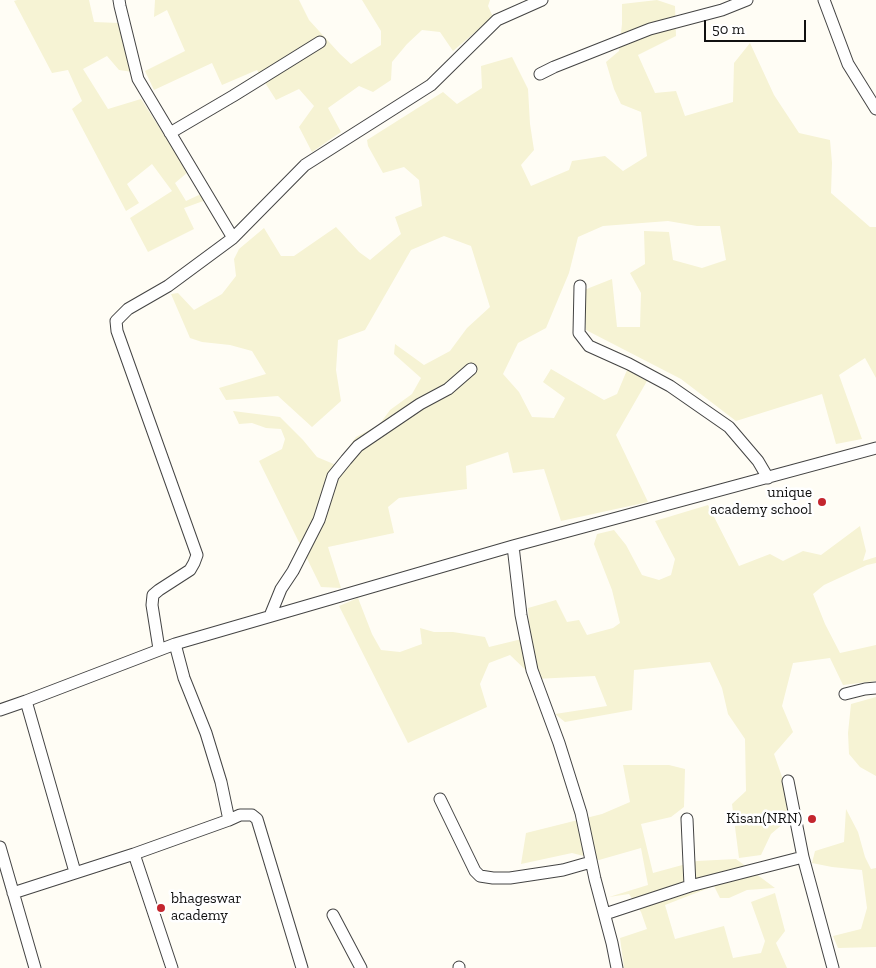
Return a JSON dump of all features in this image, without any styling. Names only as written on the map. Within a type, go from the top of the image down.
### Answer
[{"type":"street","points":[[119,0],[138,79],[233,238]]},
{"type":"street","points":[[159,649],[152,605],[153,595],[190,570],[197,555],[116,321],[128,309],[168,286],[233,238],[305,165],[431,85],[497,20],[542,0]]},
{"type":"street","points":[[540,74],[650,29],[722,10],[747,0]]},
{"type":"street","points":[[824,0],[848,64],[876,109]]},
{"type":"street","points":[[170,133],[320,42]]},
{"type":"street","points":[[580,286],[580,334],[589,346],[629,364],[670,386],[729,427],[758,461],[768,478]]},
{"type":"street","points":[[270,616],[281,589],[293,571],[320,520],[333,476],[346,460],[358,446],[420,404],[448,389],[471,369]]},
{"type":"street","points":[[0,710],[26,702],[175,644],[513,546],[876,448]]},
{"type":"street","points":[[513,546],[521,616],[532,670],[559,743],[581,813],[617,968]]},
{"type":"street","points":[[175,644],[184,678],[206,733],[219,774],[229,820]]},
{"type":"street","points":[[845,694],[876,688]]},
{"type":"street","points":[[26,702],[75,872]]},
{"type":"street","points":[[788,781],[803,857],[833,968]]},
{"type":"street","points":[[440,799],[475,871],[480,876],[510,878],[563,870],[591,862]]},
{"type":"street","points":[[13,893],[134,854],[229,820],[240,814],[252,815],[257,819],[302,968]]},
{"type":"street","points":[[686,819],[690,886]]},
{"type":"street","points":[[0,847],[35,968]]},
{"type":"street","points":[[134,854],[172,968]]},
{"type":"street","points":[[604,914],[690,886],[803,857]]},
{"type":"street","points":[[333,915],[361,968]]},
{"type":"shaded area","points":[[89,0],[94,22],[119,23],[133,72],[119,70],[107,56],[83,69],[108,109],[141,99],[188,172],[175,183],[186,201],[201,194],[206,200],[184,208],[194,229],[148,252],[130,218],[172,191],[152,164],[127,184],[139,203],[126,211],[72,109],[82,101],[68,70],[52,73],[14,1]]},
{"type":"shaded area","points":[[155,0],[299,0],[309,20],[351,64],[381,45],[381,31],[362,0],[490,0],[488,6],[493,17],[453,51],[440,32],[422,30],[392,62],[391,80],[373,92],[359,86],[328,108],[341,132],[312,152],[299,127],[314,106],[299,89],[276,100],[257,70],[222,85],[212,63],[154,90],[145,71],[185,51],[167,10],[154,17]]},
{"type":"shaded area","points":[[657,0],[675,6],[676,36],[638,55],[655,93],[676,91],[685,116],[733,102],[734,63],[750,43],[774,95],[799,133],[830,140],[832,163],[831,193],[870,227],[876,227],[876,378],[865,358],[839,375],[862,439],[836,444],[822,394],[736,421],[681,379],[586,330],[584,290],[612,279],[617,327],[640,327],[641,293],[630,273],[645,264],[644,231],[669,232],[673,260],[702,268],[726,260],[720,226],[697,226],[668,221],[603,226],[578,237],[569,273],[546,328],[518,343],[503,374],[519,392],[532,417],[554,418],[565,398],[543,382],[551,369],[604,400],[617,394],[627,370],[647,381],[616,435],[648,502],[561,521],[544,469],[513,473],[508,452],[466,466],[467,489],[399,498],[388,507],[394,533],[328,547],[341,588],[321,587],[259,461],[282,449],[285,439],[281,429],[266,428],[252,423],[239,424],[233,411],[280,417],[317,457],[336,465],[356,437],[379,425],[390,410],[412,394],[421,378],[394,354],[395,344],[424,365],[450,351],[467,328],[490,307],[471,246],[444,236],[411,250],[365,330],[338,340],[336,370],[341,401],[312,427],[278,396],[226,400],[219,388],[266,374],[252,351],[190,338],[171,294],[178,293],[194,310],[222,294],[236,276],[234,259],[239,249],[264,228],[281,256],[294,256],[336,227],[359,252],[370,260],[401,234],[395,217],[422,206],[419,180],[404,167],[383,173],[368,146],[367,140],[443,92],[457,104],[482,88],[481,66],[512,57],[528,89],[534,150],[521,165],[531,186],[569,170],[572,161],[605,156],[623,171],[647,156],[641,112],[621,104],[614,89],[606,62],[619,51],[622,4]]},
{"type":"shaded area","points":[[708,505],[739,566],[770,554],[783,561],[803,551],[821,555],[860,526],[866,551],[863,561],[876,557],[876,563],[867,565],[824,585],[813,594],[825,624],[840,653],[876,645],[876,681],[843,685],[830,658],[793,663],[782,706],[793,732],[774,754],[787,791],[790,818],[771,834],[761,855],[739,858],[732,804],[746,791],[745,739],[728,714],[722,688],[710,662],[634,670],[632,710],[565,722],[555,714],[607,706],[595,676],[535,679],[510,655],[489,663],[480,684],[487,707],[408,743],[339,606],[358,598],[372,634],[381,650],[400,652],[422,644],[420,628],[434,632],[453,632],[485,637],[489,647],[530,637],[528,608],[556,600],[567,622],[579,620],[587,635],[613,628],[620,623],[612,590],[594,544],[597,534],[614,530],[626,545],[642,575],[659,580],[671,575],[675,559],[655,521]]},
{"type":"shaded area","points":[[876,697],[876,776],[860,767],[849,754],[848,733],[851,704]]},
{"type":"shaded area","points":[[623,765],[669,765],[685,769],[684,807],[671,817],[641,824],[653,873],[697,861],[736,859],[775,888],[747,890],[729,898],[720,898],[714,886],[665,905],[675,939],[724,926],[733,958],[761,953],[765,941],[751,902],[775,893],[785,931],[776,943],[787,968],[624,968],[620,938],[647,929],[641,912],[629,894],[609,897],[648,885],[641,848],[599,860],[572,853],[521,864],[526,833],[602,814],[630,802]]},
{"type":"shaded area","points":[[846,809],[858,832],[865,857],[871,869],[876,868],[876,947],[838,948],[833,936],[861,929],[867,908],[862,870],[812,863],[815,851],[844,842]]},
{"type":"place","name":"unique academy school","points":[[822,502]]},
{"type":"place","name":"Kisan(NRN)","points":[[812,819]]},
{"type":"place","name":"bhageswar academy","points":[[161,908]]}]
